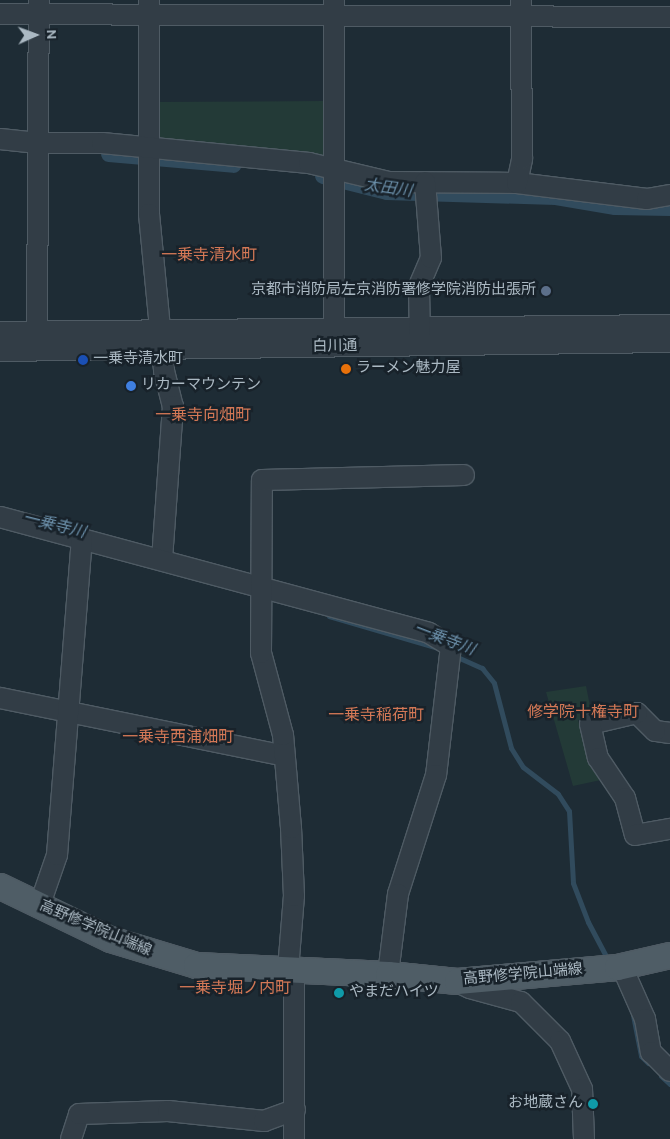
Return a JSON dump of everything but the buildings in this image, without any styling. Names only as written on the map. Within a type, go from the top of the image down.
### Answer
[{"type":"main road","name":"高野修学院山端線","points":[[0,886],[110,939],[188,963],[388,974],[456,981],[615,968],[670,955]]},
{"type":"street","points":[[37,341],[39,7]]},
{"type":"street","points":[[0,14],[39,7],[521,8],[670,17]]},
{"type":"street","points":[[149,8],[149,214],[162,350],[173,406],[162,559]]},
{"type":"street","points":[[334,8],[334,338]]},
{"type":"street","points":[[517,183],[522,159],[521,8]]},
{"type":"street","points":[[0,139],[38,143],[102,143],[149,157],[334,167],[389,182],[517,183],[647,199],[670,195]]},
{"type":"street","points":[[420,337],[419,286],[430,258],[425,182]]},
{"type":"street","name":"白川通","points":[[420,337],[670,325]]},
{"type":"street","name":"白川通","points":[[0,351],[37,341],[160,330],[334,338],[420,337],[670,342]]},
{"type":"street","name":"白川通","points":[[0,332],[37,341],[162,350],[334,338]]},
{"type":"street","points":[[294,1139],[295,1110],[291,970],[294,896],[283,735],[261,653],[262,480],[464,475]]},
{"type":"street","points":[[0,517],[260,585],[429,633],[451,646],[436,775],[398,894],[388,974]]},
{"type":"street","points":[[39,906],[57,856],[82,538]]},
{"type":"street","points":[[0,698],[284,756]]},
{"type":"street","points":[[670,733],[655,732],[637,713],[590,724],[598,758],[625,798],[635,835],[670,829]]},
{"type":"street","points":[[615,968],[645,1019],[651,1052],[670,1071]]},
{"type":"street","points":[[456,981],[470,988],[521,1002],[560,1041],[582,1088],[584,1139]]},
{"type":"street","points":[[71,1139],[78,1114],[168,1111],[264,1121],[295,1110]]},
{"type":"green space","points":[[324,101],[323,161],[155,145],[155,102]]},
{"type":"green space","points":[[586,686],[592,716],[578,720],[591,767],[601,780],[573,786],[546,692]]},
{"type":"waterway","name":"太田川","points":[[109,154],[234,165]]},
{"type":"waterway","name":"太田川","points":[[323,176],[387,192],[556,197],[615,207],[670,208]]},
{"type":"waterway","name":"一乗寺川","points":[[329,616],[438,648]]},
{"type":"waterway","name":"一乗寺川","points":[[455,656],[482,668],[494,683],[511,748],[523,767],[558,794],[569,811],[573,883],[588,922],[608,960]]},
{"type":"waterway","name":"一乗寺川","points":[[632,1010],[641,1056],[648,1063]]},
{"type":"waterway","name":"一乗寺川","points":[[661,1076],[670,1084]]},
{"type":"place","name":"京都市消防局左京消防署修学院消防出張所","points":[[546,291]]},
{"type":"place","name":"一乗寺清水町","points":[[83,360]]},
{"type":"place","name":"ラーメン魅力屋","points":[[346,369]]},
{"type":"place","name":"リカーマウンテン","points":[[131,386]]},
{"type":"place","name":"やまだハイツ","points":[[339,993]]},
{"type":"place","name":"お地蔵さん","points":[[593,1104]]},
{"type":"district","name":"一乗寺清水町","points":[[209,256]]},
{"type":"district","name":"一乗寺向畑町","points":[[203,416]]},
{"type":"district","name":"修学院十権寺町","points":[[583,713]]},
{"type":"district","name":"一乗寺稲荷町","points":[[376,716]]},
{"type":"district","name":"一乗寺西浦畑町","points":[[178,738]]},
{"type":"district","name":"一乗寺堀ノ内町","points":[[235,989]]}]
